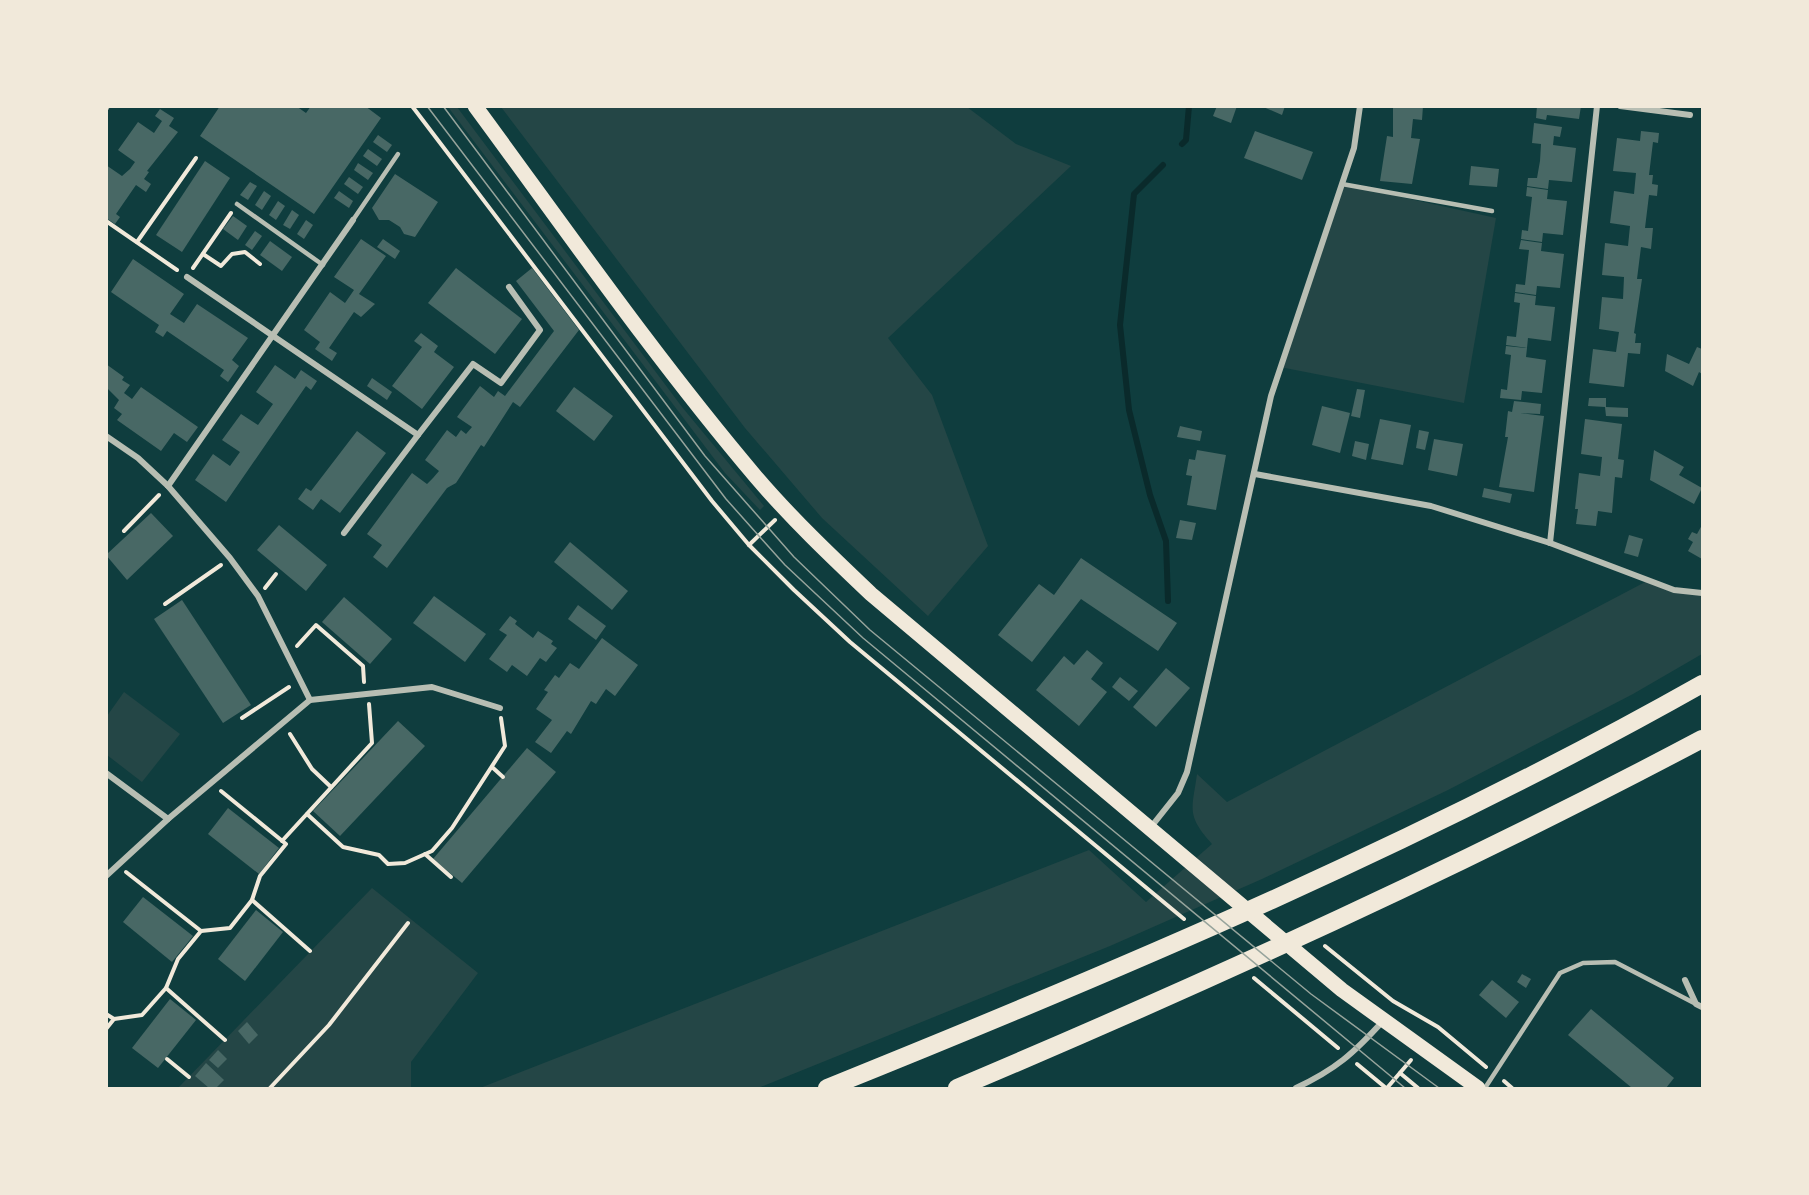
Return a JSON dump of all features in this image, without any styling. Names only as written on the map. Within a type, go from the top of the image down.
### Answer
[{"type":"highway","points":[[827,1089],[1120,968],[1277,898],[1461,810],[1702,684]]},
{"type":"highway","points":[[957,1089],[1160,1002],[1366,908],[1574,807],[1702,739]]},
{"type":"main road","points":[[475,106],[663,360],[756,477],[811,537],[871,594],[1335,984],[1478,1089]]},
{"type":"street","points":[[1151,827],[1178,793],[1187,772],[1271,396],[1354,148],[1360,106]]},
{"type":"street","points":[[1550,543],[1597,106]]},
{"type":"street","points":[[1620,106],[1659,109],[1690,115]]},
{"type":"street","points":[[168,486],[353,220]]},
{"type":"street","points":[[187,277],[418,435]]},
{"type":"street","points":[[344,533],[472,364],[501,383],[540,330],[509,287]]},
{"type":"street","points":[[106,436],[138,458],[168,486],[230,558],[258,596],[290,654],[310,700]]},
{"type":"street","points":[[1255,474],[1431,506],[1550,543],[1674,590],[1702,592]]},
{"type":"street","points":[[106,876],[168,819],[310,700],[432,687],[500,708]]},
{"type":"street","points":[[106,773],[168,819]]},
{"type":"street","points":[[1685,980],[1699,1005]]},
{"type":"street","points":[[1296,1089],[1330,1071],[1359,1049],[1383,1021]]},
{"type":"lane","points":[[353,220],[398,154]]},
{"type":"lane","points":[[1342,184],[1492,211]]},
{"type":"lane","points":[[237,204],[323,265]]},
{"type":"lane","points":[[1485,1089],[1560,973],[1583,963],[1615,962],[1699,1005]]},
{"type":"path","points":[[412,106],[712,501],[749,545],[850,642],[1189,923]]},
{"type":"path","points":[[137,242],[196,158]]},
{"type":"path","points":[[106,221],[187,277],[237,204]]},
{"type":"path","points":[[203,254],[220,266],[231,254],[245,252],[260,264]]},
{"type":"path","points":[[124,531],[168,486]]},
{"type":"path","points":[[165,604],[230,558]]},
{"type":"path","points":[[282,841],[372,743],[363,666],[316,625],[290,654]]},
{"type":"path","points":[[242,718],[301,680]]},
{"type":"path","points":[[307,814],[342,847],[378,855],[388,864],[405,863],[432,851],[452,828],[505,746],[500,708]]},
{"type":"path","points":[[283,723],[312,769],[331,787]]},
{"type":"path","points":[[492,767],[503,777]]},
{"type":"path","points":[[118,866],[201,931],[230,928],[252,900],[260,876],[286,844],[211,783]]},
{"type":"path","points":[[452,828],[457,831]]},
{"type":"path","points":[[425,854],[451,877]]},
{"type":"path","points":[[252,900],[310,951]]},
{"type":"path","points":[[270,1089],[329,1025],[408,923]]},
{"type":"path","points":[[106,1014],[114,1019],[142,1015],[166,988],[178,959],[201,931]]},
{"type":"path","points":[[1321,943],[1393,1001],[1438,1027],[1512,1089]]},
{"type":"path","points":[[1252,976],[1340,1050]]},
{"type":"path","points":[[166,988],[225,1040]]},
{"type":"path","points":[[106,1029],[114,1019]]},
{"type":"path","points":[[167,1059],[189,1077]]},
{"type":"path","points":[[1356,1063],[1386,1089]]},
{"type":"path","points":[[1400,1073],[1418,1089]]},
{"type":"shaded area","points":[[448,107],[457,107],[682,407],[764,506],[760,510],[725,473]]},
{"type":"shaded area","points":[[501,107],[967,107],[1016,144],[1071,166],[888,338],[932,395],[988,546],[928,616],[822,518],[745,428]]},
{"type":"shaded area","points":[[1342,184],[1496,218],[1464,403],[1280,367]]},
{"type":"shaded area","points":[[1649,580],[1674,590],[1702,593],[1702,654],[1633,694],[1448,790],[1262,879],[1110,946],[758,1088],[480,1088],[1089,850],[1146,902],[1212,844],[1198,826],[1193,812],[1197,774],[1227,802]]},
{"type":"shaded area","points":[[124,692],[180,734],[142,782],[107,755],[107,716]]},
{"type":"shaded area","points":[[372,888],[478,973],[411,1062],[411,1088],[178,1088]]},
{"type":"building","points":[[220,106],[296,106],[306,113],[311,106],[365,106],[381,118],[314,214],[200,136]]},
{"type":"building","points":[[1217,106],[1237,106],[1231,123],[1213,116]]},
{"type":"building","points":[[1261,106],[1285,106],[1282,115]]},
{"type":"building","points":[[1393,106],[1423,106],[1422,120],[1413,119],[1411,138],[1420,139],[1412,184],[1380,181],[1387,136],[1393,137]]},
{"type":"building","points":[[1537,106],[1581,106],[1579,119],[1547,115],[1546,120],[1536,118]]},
{"type":"building","points":[[160,109],[174,118],[169,126],[178,132],[147,171],[149,172],[144,179],[151,184],[146,192],[136,185],[116,214],[120,217],[115,224],[106,218],[106,165],[122,176],[130,169],[135,162],[118,150],[138,122],[154,133],[162,121],[155,116]]},
{"type":"building","points":[[1534,123],[1562,127],[1560,137],[1554,136],[1553,145],[1576,148],[1572,182],[1549,180],[1548,189],[1527,186],[1528,178],[1537,178],[1540,161],[1541,144],[1532,143]]},
{"type":"building","points":[[1255,131],[1313,152],[1302,180],[1244,158]]},
{"type":"building","points":[[1641,131],[1659,133],[1658,143],[1653,142],[1649,175],[1653,175],[1652,184],[1658,185],[1657,196],[1649,195],[1645,228],[1653,228],[1651,249],[1641,247],[1637,279],[1642,279],[1634,333],[1636,334],[1635,343],[1641,343],[1640,354],[1628,353],[1624,387],[1589,383],[1593,349],[1616,352],[1619,332],[1599,329],[1602,297],[1623,299],[1624,277],[1602,275],[1605,243],[1628,246],[1630,226],[1610,223],[1614,191],[1634,194],[1636,173],[1613,171],[1617,138],[1640,141]]},
{"type":"building","points":[[378,135],[392,145],[387,152],[373,142]]},
{"type":"building","points":[[368,149],[382,159],[377,166],[363,156]]},
{"type":"building","points":[[205,161],[230,178],[182,252],[156,235]]},
{"type":"building","points":[[358,163],[373,173],[368,180],[354,170]]},
{"type":"building","points":[[1471,166],[1499,169],[1497,187],[1469,185]]},
{"type":"building","points":[[395,174],[438,202],[415,237],[404,234],[400,227],[389,220],[379,220],[372,208]]},
{"type":"building","points":[[349,177],[363,187],[358,194],[344,184]]},
{"type":"building","points":[[250,182],[257,186],[248,200],[240,195]]},
{"type":"building","points":[[1527,187],[1548,190],[1547,199],[1567,201],[1563,235],[1543,233],[1542,242],[1521,239],[1522,230],[1528,231],[1532,197],[1526,196]]},
{"type":"building","points":[[264,191],[271,196],[262,210],[255,205]]},
{"type":"building","points":[[339,191],[353,201],[349,208],[334,198]]},
{"type":"building","points":[[278,201],[285,206],[276,220],[269,215]]},
{"type":"building","points":[[292,210],[299,215],[290,229],[283,225]]},
{"type":"building","points":[[233,216],[247,226],[238,240],[223,229]]},
{"type":"building","points":[[306,220],[313,225],[304,239],[297,234]]},
{"type":"building","points":[[255,231],[262,236],[252,250],[245,245]]},
{"type":"building","points":[[361,239],[386,256],[359,294],[375,304],[361,317],[354,312],[329,348],[337,353],[332,361],[315,349],[320,342],[304,330],[330,292],[345,303],[354,290],[334,277]]},
{"type":"building","points":[[383,239],[400,251],[395,259],[377,247]]},
{"type":"building","points":[[1521,240],[1542,243],[1541,251],[1564,254],[1560,288],[1537,286],[1536,295],[1515,292],[1516,284],[1525,285],[1529,250],[1519,249]]},
{"type":"building","points":[[270,241],[292,257],[282,271],[260,255]]},
{"type":"building","points":[[133,259],[184,294],[170,314],[184,323],[197,304],[248,338],[232,360],[239,366],[228,382],[220,376],[224,370],[167,331],[163,337],[155,332],[159,325],[111,292]]},
{"type":"building","points":[[456,268],[522,319],[495,354],[428,303]]},
{"type":"building","points":[[532,268],[579,330],[520,407],[513,402],[484,447],[481,445],[456,483],[447,488],[387,568],[373,557],[382,545],[367,534],[412,473],[427,484],[439,471],[425,460],[447,430],[456,437],[461,430],[466,434],[472,427],[457,417],[480,386],[494,397],[498,391],[505,396],[554,331],[516,281]]},
{"type":"building","points":[[1515,293],[1536,296],[1535,305],[1555,307],[1551,341],[1528,338],[1527,348],[1506,345],[1507,336],[1516,337],[1520,303],[1514,302]]},
{"type":"building","points":[[421,333],[438,346],[434,352],[454,367],[422,409],[392,386],[422,347],[414,341]]},
{"type":"building","points":[[1506,346],[1527,348],[1526,357],[1546,360],[1542,393],[1522,391],[1521,400],[1500,398],[1501,389],[1507,390],[1511,355],[1505,354]]},
{"type":"building","points":[[1697,347],[1702,349],[1702,374],[1699,372],[1693,386],[1665,371],[1667,354],[1689,364]]},
{"type":"building","points":[[106,364],[124,377],[122,380],[130,385],[124,393],[132,399],[141,387],[198,427],[187,442],[174,433],[161,451],[117,420],[122,414],[114,408],[119,400],[106,387]]},
{"type":"building","points":[[275,365],[295,379],[301,370],[317,381],[311,390],[306,386],[226,502],[195,480],[213,454],[230,466],[240,452],[222,440],[241,414],[258,425],[273,404],[256,392]]},
{"type":"building","points":[[372,378],[392,392],[387,400],[367,386]]},
{"type":"building","points":[[574,387],[613,416],[594,441],[556,411]]},
{"type":"building","points":[[1357,389],[1365,390],[1360,418],[1351,416]]},
{"type":"building","points":[[1589,398],[1606,398],[1606,407],[1628,408],[1628,417],[1606,416],[1605,407],[1588,406]]},
{"type":"building","points":[[1514,401],[1541,404],[1540,414],[1520,413],[1544,416],[1534,492],[1499,487],[1508,437],[1505,437],[1508,411],[1512,412]]},
{"type":"building","points":[[1322,406],[1350,413],[1340,453],[1312,445]]},
{"type":"building","points":[[1380,419],[1411,425],[1403,465],[1371,459]]},
{"type":"building","points":[[1585,419],[1622,424],[1618,459],[1624,460],[1622,478],[1615,477],[1612,513],[1598,511],[1596,526],[1576,524],[1578,509],[1575,509],[1579,473],[1600,476],[1602,457],[1581,454]]},
{"type":"building","points":[[1180,426],[1202,431],[1200,441],[1177,437]]},
{"type":"building","points":[[1419,430],[1429,432],[1425,450],[1416,448]]},
{"type":"building","points":[[357,431],[386,453],[340,513],[321,499],[313,510],[298,499],[306,488],[311,491]]},
{"type":"building","points":[[1434,439],[1463,444],[1457,476],[1428,470]]},
{"type":"building","points":[[1355,441],[1369,444],[1366,460],[1352,456]]},
{"type":"building","points":[[1197,450],[1226,455],[1216,510],[1187,505],[1192,476],[1186,475],[1189,459],[1195,460]]},
{"type":"building","points":[[1654,450],[1684,467],[1679,475],[1702,488],[1694,504],[1650,480]]},
{"type":"building","points":[[1484,488],[1512,494],[1510,503],[1482,497]]},
{"type":"building","points":[[151,513],[173,536],[127,580],[106,555]]},
{"type":"building","points":[[1180,520],[1196,523],[1192,540],[1176,538]]},
{"type":"building","points":[[279,525],[327,565],[306,591],[257,550]]},
{"type":"building","points":[[1702,525],[1702,559],[1688,551],[1693,542],[1688,539],[1692,532],[1697,534]]},
{"type":"building","points":[[1629,535],[1643,539],[1638,557],[1624,553]]},
{"type":"building","points":[[570,542],[628,591],[612,610],[554,562]]},
{"type":"building","points":[[1081,558],[1177,623],[1158,651],[1081,599],[1032,662],[998,635],[1039,584],[1054,595]]},
{"type":"building","points":[[434,596],[486,634],[465,662],[413,623]]},
{"type":"building","points":[[344,597],[392,639],[370,664],[322,622]]},
{"type":"building","points":[[182,600],[251,705],[223,723],[154,619]]},
{"type":"building","points":[[578,605],[606,626],[596,640],[568,619]]},
{"type":"building","points":[[510,616],[517,621],[515,624],[533,638],[538,631],[553,641],[551,644],[557,648],[546,662],[540,658],[527,676],[512,665],[507,672],[489,659],[507,635],[499,630]]},
{"type":"building","points":[[602,638],[638,665],[615,696],[606,689],[596,704],[591,701],[571,734],[567,731],[551,753],[535,742],[552,720],[536,709],[548,692],[544,690],[555,675],[559,678],[570,663],[579,669]]},
{"type":"building","points":[[1087,650],[1103,663],[1091,679],[1107,692],[1079,726],[1036,690],[1064,656],[1074,665]]},
{"type":"building","points":[[1166,668],[1190,688],[1156,727],[1133,707]]},
{"type":"building","points":[[1120,677],[1138,691],[1129,701],[1112,687]]},
{"type":"building","points":[[398,721],[425,746],[340,836],[313,811]]},
{"type":"building","points":[[527,748],[556,772],[462,883],[433,859]]},
{"type":"building","points":[[228,808],[279,848],[259,874],[208,834]]},
{"type":"building","points":[[143,897],[193,936],[172,962],[123,922]]},
{"type":"building","points":[[256,910],[283,932],[245,981],[218,959]]},
{"type":"building","points":[[1522,974],[1531,979],[1526,988],[1517,982]]},
{"type":"building","points":[[1492,980],[1519,1002],[1506,1018],[1479,995]]},
{"type":"building","points":[[170,999],[196,1020],[158,1068],[132,1048]]},
{"type":"building","points":[[1591,1009],[1674,1078],[1666,1088],[1632,1088],[1568,1035]]},
{"type":"building","points":[[247,1022],[258,1035],[249,1044],[238,1031]]},
{"type":"building","points":[[218,1050],[227,1059],[218,1068],[209,1060]]},
{"type":"building","points":[[206,1063],[224,1080],[216,1088],[209,1088],[195,1076]]},
{"type":"waterway","points":[[1182,144],[1186,140],[1189,106]]},
{"type":"waterway","points":[[1163,165],[1134,194],[1120,325],[1129,410],[1150,495],[1166,541],[1168,601]]},
{"type":"tram line","points":[[427,106],[726,499],[785,565],[863,638],[1405,1088]]},
{"type":"tram line","points":[[443,106],[705,456],[794,557],[870,630],[1311,994],[1439,1088]]}]
